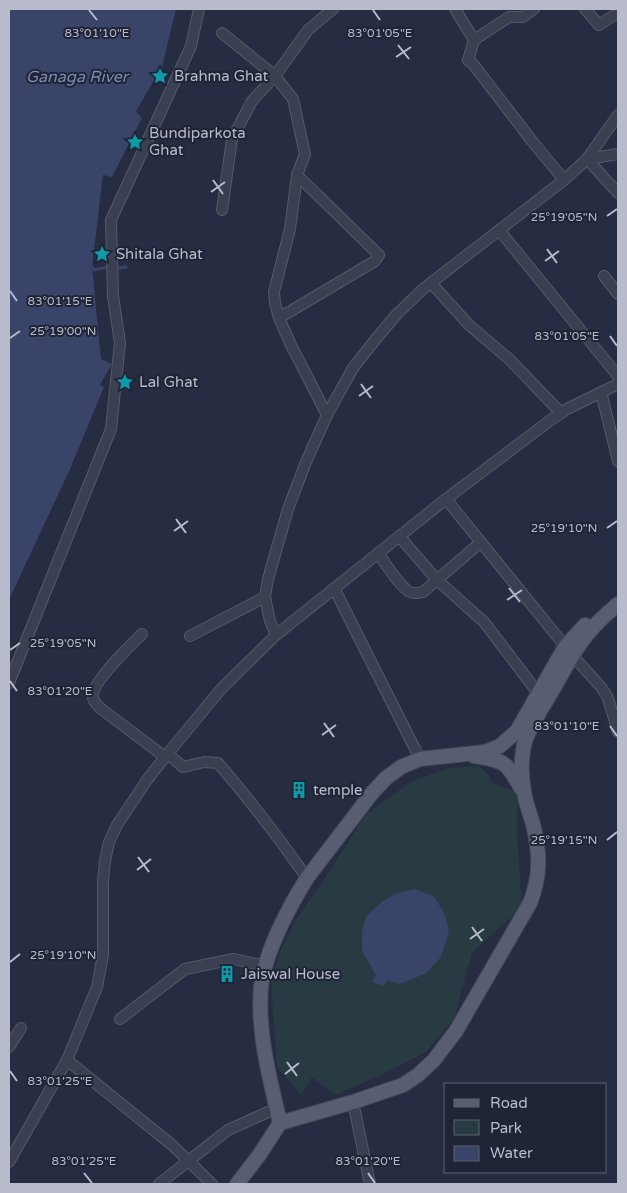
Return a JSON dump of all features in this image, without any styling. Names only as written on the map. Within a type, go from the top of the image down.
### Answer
[{"type":"main road","points":[[280,1123],[263,1045],[262,987],[266,966],[277,936],[292,903],[307,878],[372,793],[386,778],[402,767],[420,759],[485,752],[500,746],[517,730],[537,696],[595,614],[618,593]]},
{"type":"main road","points":[[237,1184],[260,1154],[280,1123],[403,1085],[418,1075],[434,1060],[456,1031],[530,903],[536,888],[538,854],[533,824],[524,792],[522,765],[524,744],[569,651],[618,604]]},
{"type":"main road","points":[[464,755],[497,760],[510,768],[524,792]]},
{"type":"street","points":[[9,684],[110,429],[120,343],[113,296],[110,220],[191,46],[199,9]]},
{"type":"street","points":[[222,210],[232,139],[252,100],[275,76],[308,30],[333,9]]},
{"type":"street","points":[[456,9],[474,40]]},
{"type":"street","points":[[534,9],[523,17],[510,17],[474,40],[468,60],[564,180]]},
{"type":"street","points":[[585,9],[599,24],[618,14]]},
{"type":"street","points":[[222,33],[275,76],[293,99],[305,154],[297,175],[290,229],[274,292],[275,303],[279,318],[291,345],[327,415]]},
{"type":"street","points":[[276,634],[270,621],[265,597],[268,579],[288,508],[327,415],[353,368],[397,314],[431,283],[564,180],[587,159],[618,115]]},
{"type":"street","points":[[587,159],[618,154]]},
{"type":"street","points":[[587,159],[618,193]]},
{"type":"street","points":[[279,318],[375,261],[379,255],[297,175]]},
{"type":"street","points":[[499,230],[618,376]]},
{"type":"street","points":[[604,276],[618,294]]},
{"type":"street","points":[[431,283],[469,325],[509,359],[561,413]]},
{"type":"street","points":[[9,1162],[13,1145],[41,1107],[67,1060],[97,987],[103,955],[103,882],[109,842],[117,825],[147,780],[221,690],[276,634],[506,452],[561,413],[618,384]]},
{"type":"street","points":[[601,392],[618,461]]},
{"type":"street","points":[[446,499],[593,678],[606,696],[618,732]]},
{"type":"street","points":[[399,536],[437,580],[484,622],[535,689],[537,696]]},
{"type":"street","points":[[378,553],[404,588],[411,593],[417,594],[423,592],[481,542]]},
{"type":"street","points":[[334,588],[420,759]]},
{"type":"street","points":[[190,636],[265,597]]},
{"type":"street","points":[[142,634],[101,677],[95,687],[93,698],[100,708],[183,767],[204,762],[218,763],[243,792],[307,878]]},
{"type":"street","points":[[120,1019],[185,969],[234,959],[266,966]]},
{"type":"street","points":[[9,1047],[21,1028]]},
{"type":"street","points":[[67,1060],[150,1127],[212,1184]]},
{"type":"street","points":[[353,1102],[370,1184]]},
{"type":"street","points":[[159,1184],[228,1130],[277,1108]]},
{"type":"green space","points":[[479,766],[489,775],[492,783],[517,792],[517,834],[522,907],[472,953],[454,1019],[426,1052],[381,1075],[335,1095],[312,1077],[301,1095],[277,1067],[271,984],[279,953],[297,918],[365,815],[412,781],[449,768]]},
{"type":"water","name":"Ganaga River","points":[[9,9],[176,9],[162,67],[136,111],[142,118],[112,177],[103,175],[92,267],[101,359],[112,364],[100,385],[104,387],[70,469],[9,600]]},
{"type":"water","points":[[415,889],[433,896],[444,912],[449,931],[441,957],[425,974],[399,984],[387,980],[384,986],[372,982],[376,975],[362,951],[362,932],[366,916],[384,900],[398,893]]},
{"type":"waterway","points":[[90,269],[92,267],[94,270],[107,267],[112,270],[126,267]]},
{"type":"place","name":"Brahma Ghat","points":[[160,76]]},
{"type":"place","name":"Bundiparkota Ghat","points":[[135,142]]},
{"type":"place","name":"Shitala Ghat","points":[[102,254]]},
{"type":"place","name":"Lal Ghat","points":[[125,382]]},
{"type":"place","name":"temple","points":[[299,790]]},
{"type":"place","name":"Jaiswal House","points":[[227,974]]}]
